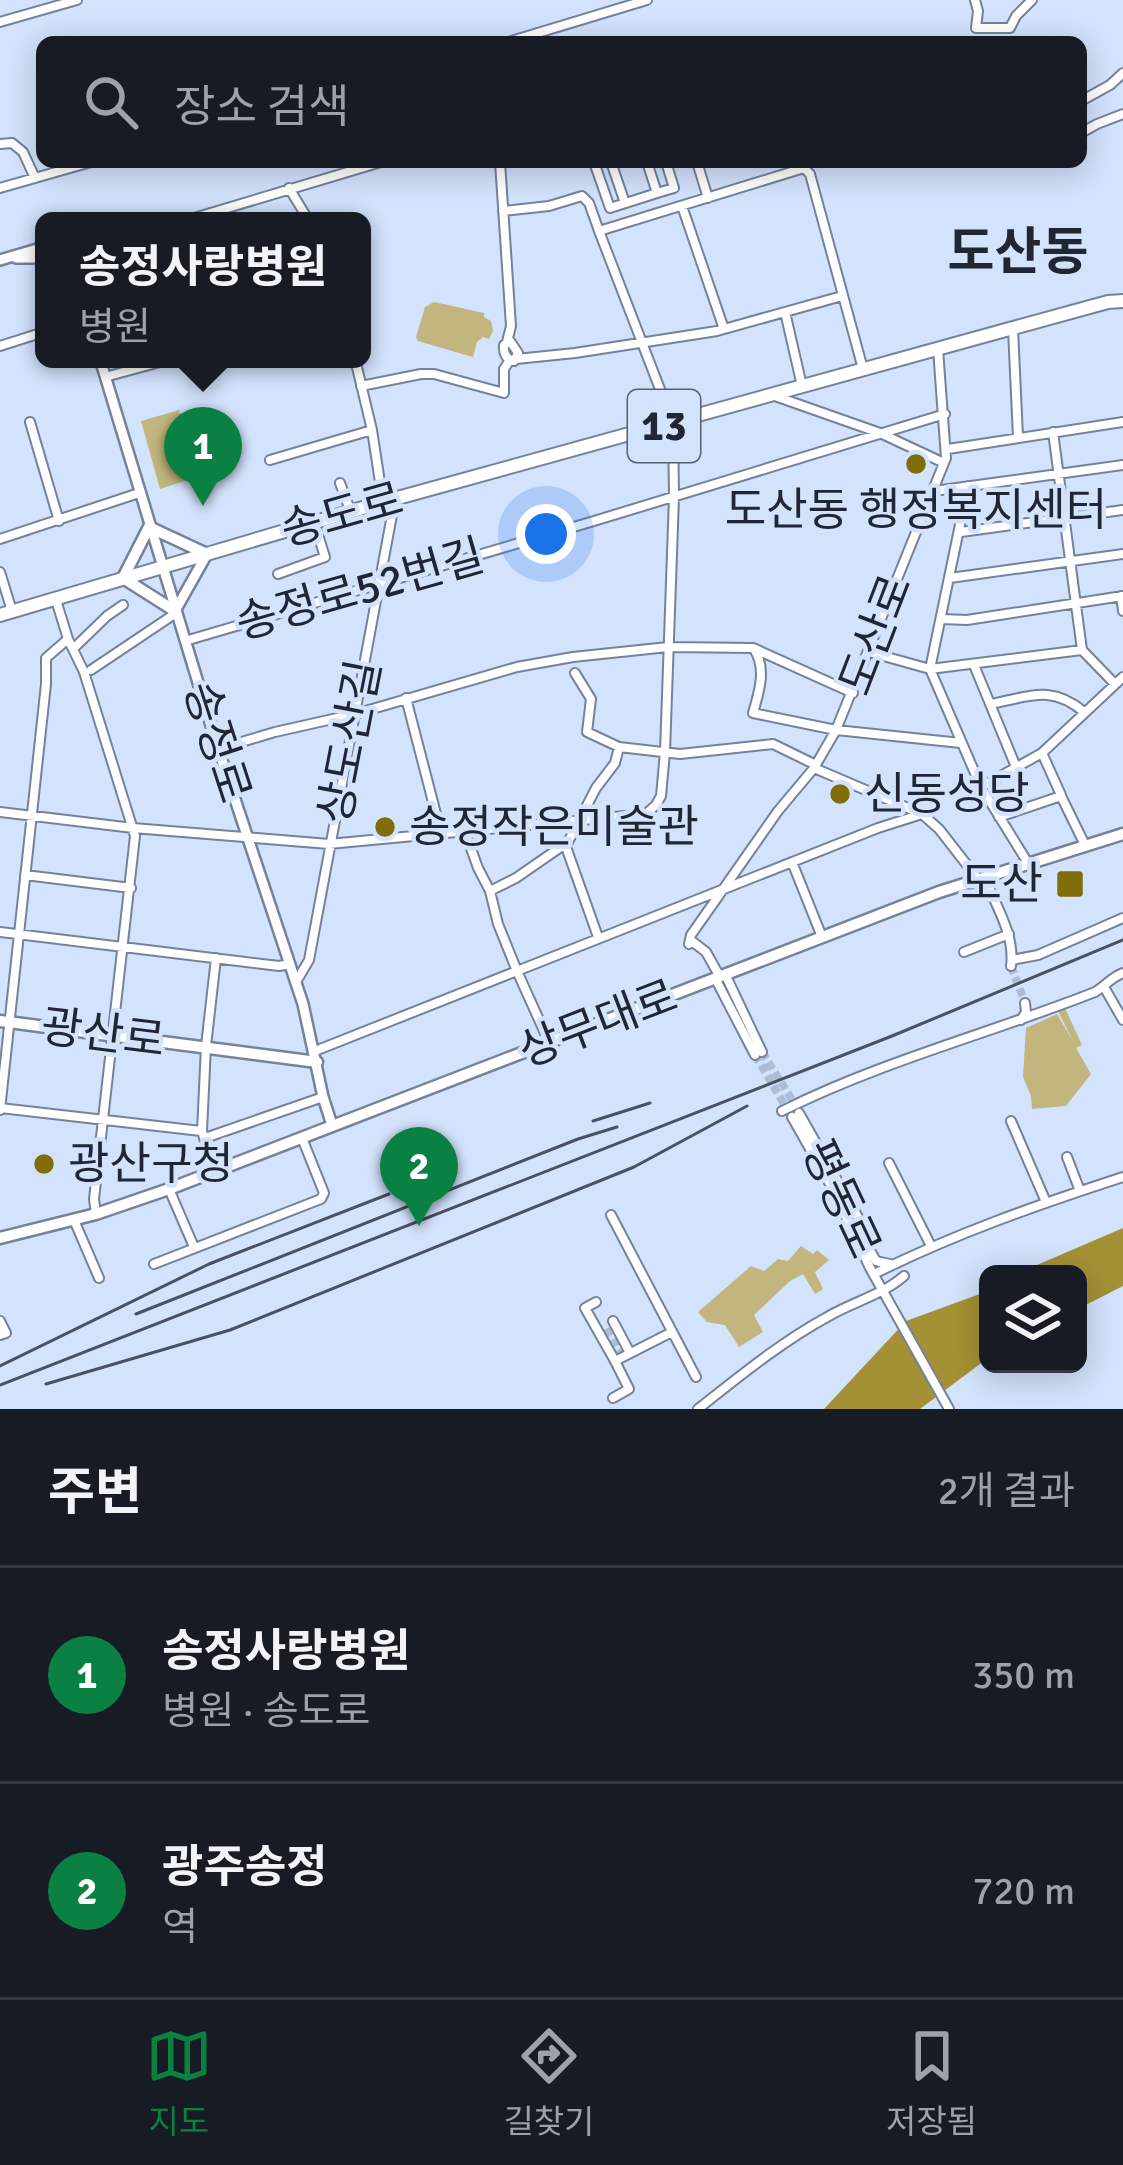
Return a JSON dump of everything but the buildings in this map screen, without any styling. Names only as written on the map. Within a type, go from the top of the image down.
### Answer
[{"type":"main road","name":"송도로","points":[[6,613],[771,394],[1123,301]]},
{"type":"main road","points":[[176,612],[123,578],[148,527],[206,554]]},
{"type":"main road","name":"상무대로","points":[[0,1238],[96,1214],[169,1189],[822,937],[981,878],[1123,834]]},
{"type":"main road","name":"광산로","points":[[4,1021],[316,1057]]},
{"type":"street","points":[[0,22],[76,0]]},
{"type":"street","points":[[598,0],[602,13]]},
{"type":"street","points":[[527,36],[647,0]]},
{"type":"street","points":[[975,0],[976,28],[1010,28],[1032,0]]},
{"type":"street","points":[[1087,97],[1123,73]]},
{"type":"street","points":[[1087,130],[1123,115]]},
{"type":"street","points":[[0,144],[12,143],[23,152],[35,178]]},
{"type":"street","points":[[0,188],[70,168]]},
{"type":"street","points":[[213,212],[360,168]]},
{"type":"street","points":[[500,168],[511,326],[507,342],[514,345],[513,360]]},
{"type":"street","points":[[596,168],[610,208],[674,188],[668,168]]},
{"type":"street","points":[[613,168],[626,203]]},
{"type":"street","points":[[650,168],[660,192],[677,208],[724,329]]},
{"type":"street","points":[[699,168],[708,198]]},
{"type":"street","points":[[599,231],[804,168],[810,174],[863,369]]},
{"type":"street","points":[[289,188],[304,212]]},
{"type":"street","points":[[0,812],[329,844],[641,816],[654,808],[661,796],[665,752],[673,423],[587,200],[582,196],[503,211]]},
{"type":"street","points":[[2,259],[35,250]]},
{"type":"street","points":[[2,259],[35,258]]},
{"type":"street","points":[[362,386],[434,374],[504,393],[504,369],[513,360],[724,329],[842,296]]},
{"type":"street","points":[[785,312],[802,386]]},
{"type":"street","points":[[1013,328],[1018,437]]},
{"type":"street","points":[[0,346],[35,335]]},
{"type":"street","name":"도산로","points":[[720,976],[706,952],[689,944],[691,935],[815,766],[836,730],[944,464],[948,449],[938,348]]},
{"type":"street","name":"송정로","points":[[102,368],[148,527],[296,982],[332,1125]]},
{"type":"street","points":[[105,377],[138,368]]},
{"type":"street","name":"상도산길","points":[[296,982],[308,960],[381,584],[389,501],[357,368]]},
{"type":"street","points":[[771,394],[880,434],[944,464]]},
{"type":"street","name":"송정로52번길","points":[[185,641],[945,414]]},
{"type":"street","points":[[30,422],[59,521]]},
{"type":"street","points":[[948,449],[1123,422]]},
{"type":"street","points":[[270,460],[372,430]]},
{"type":"street","points":[[981,787],[1042,753],[1119,680],[1082,650],[1053,432]]},
{"type":"street","points":[[934,491],[1123,464]]},
{"type":"street","points":[[340,483],[350,512]]},
{"type":"street","points":[[968,486],[930,669],[981,787],[1028,863]]},
{"type":"street","points":[[0,539],[139,493]]},
{"type":"street","points":[[961,532],[1123,510]]},
{"type":"street","points":[[278,574],[325,557],[314,522]]},
{"type":"street","points":[[91,670],[176,612],[206,554]]},
{"type":"street","points":[[950,578],[1123,554]]},
{"type":"street","points":[[305,564],[310,578]]},
{"type":"street","name":"송도로","points":[[0,572],[6,613]]},
{"type":"street","points":[[942,620],[1122,596],[1123,611]]},
{"type":"street","points":[[56,598],[86,678],[136,845],[94,1199],[96,1214]]},
{"type":"street","points":[[73,649],[123,604]]},
{"type":"street","points":[[68,639],[46,658],[32,816],[4,1021],[0,1108],[203,1134],[323,1097]]},
{"type":"street","points":[[218,748],[530,664],[668,647],[753,648],[853,693]]},
{"type":"street","points":[[753,648],[760,658],[762,676],[753,713],[836,730],[961,743]]},
{"type":"street","points":[[869,652],[930,669],[1082,650]]},
{"type":"street","points":[[974,665],[1016,766]]},
{"type":"street","points":[[575,673],[591,699],[586,732],[619,747],[693,753],[773,744],[922,814],[981,878],[1009,934],[1011,963],[1123,918]]},
{"type":"street","points":[[990,704],[1054,694],[1084,712]]},
{"type":"street","points":[[406,698],[442,833]]},
{"type":"street","points":[[490,891],[565,844],[615,763],[619,747]]},
{"type":"street","points":[[1042,753],[1085,845]]},
{"type":"street","points":[[999,817],[1061,796]]},
{"type":"street","points":[[316,1057],[598,937],[922,814]]},
{"type":"street","points":[[465,831],[498,924],[549,1042]]},
{"type":"street","points":[[565,844],[598,937]]},
{"type":"street","points":[[792,862],[822,937]]},
{"type":"street","points":[[24,875],[130,888]]},
{"type":"street","points":[[0,932],[290,964]]},
{"type":"street","points":[[964,952],[1009,934]]},
{"type":"street","name":"광산로","points":[[214,1172],[203,1134],[216,958]]},
{"type":"street","points":[[782,1111],[981,1031],[1020,1021],[1104,987],[1123,973]]},
{"type":"street","points":[[720,976],[759,1054]]},
{"type":"street","points":[[1104,987],[1123,1020]]},
{"type":"street","points":[[1020,1021],[1025,1003]]},
{"type":"street","name":"평동로","points":[[878,1272],[865,1249],[866,1244],[859,1219],[796,1115],[885,1294],[949,1409]]},
{"type":"street","points":[[1012,1121],[1046,1202]]},
{"type":"street","points":[[154,1264],[321,1199],[323,1193],[302,1137]]},
{"type":"street","points":[[1067,1156],[1080,1191]]},
{"type":"street","points":[[902,1165],[890,1166],[931,1246]]},
{"type":"street","points":[[878,1272],[931,1246],[1123,1177]]},
{"type":"street","points":[[169,1189],[195,1247]]},
{"type":"street","points":[[610,1215],[696,1377]]},
{"type":"street","points":[[74,1220],[99,1278]]},
{"type":"street","points":[[866,1244],[878,1262],[897,1262]]},
{"type":"street","points":[[698,1409],[782,1344],[832,1314],[885,1294],[904,1276]]},
{"type":"street","points":[[596,1303],[585,1309],[629,1389],[613,1398]]},
{"type":"street","points":[[0,1321],[5,1333],[0,1335]]},
{"type":"street","points":[[613,1321],[630,1353]]},
{"type":"street","points":[[615,1361],[672,1332]]},
{"type":"shaded area","points":[[434,302],[484,313],[491,321],[489,339],[477,342],[473,357],[418,341],[425,307]]},
{"type":"shaded area","points":[[179,410],[200,476],[160,489],[141,421]]},
{"type":"shaded area","points":[[1065,1008],[1082,1045],[1076,1048],[1091,1074],[1066,1106],[1032,1109],[1023,1077],[1026,1028],[1057,1014],[1073,1041],[1058,1011]]},
{"type":"shaded area","points":[[1123,1228],[1123,1286],[1087,1304],[1087,1265],[1037,1265]]},
{"type":"shaded area","points":[[801,1246],[829,1260],[815,1272],[823,1289],[815,1294],[803,1274],[790,1281],[754,1315],[763,1332],[739,1347],[725,1325],[707,1322],[698,1312],[751,1266],[764,1271],[778,1259],[788,1261]]},
{"type":"shaded area","points":[[979,1294],[979,1365],[920,1409],[824,1409],[906,1321]]},
{"type":"tunnel","points":[[1011,966],[1025,1003]]},
{"type":"tunnel","points":[[762,1052],[796,1106]]},
{"type":"tunnel","points":[[755,1055],[792,1117]]},
{"type":"tunnel","points":[[606,1329],[622,1357]]},
{"type":"railway","points":[[0,1385],[892,1036],[1123,940]]},
{"type":"railway","points":[[593,1121],[650,1103]]},
{"type":"railway","points":[[46,1384],[230,1330],[634,1167],[747,1106]]},
{"type":"railway","points":[[136,1314],[617,1127]]},
{"type":"railway","points":[[0,1366],[209,1264],[389,1194]]},
{"type":"place","name":"도산동 행정복지센터","points":[[916,464]]},
{"type":"place","name":"송정사랑병원","points":[[203,506]]},
{"type":"place","name":"신동성당","points":[[840,794]]},
{"type":"place","name":"송정작은미술관","points":[[385,827]]},
{"type":"place","name":"도산","points":[[1070,884]]},
{"type":"place","name":"광산구청","points":[[44,1164]]},
{"type":"place","name":"광주송정","points":[[419,1226]]},
{"type":"district","name":"도산동","points":[[1018,252]]}]
